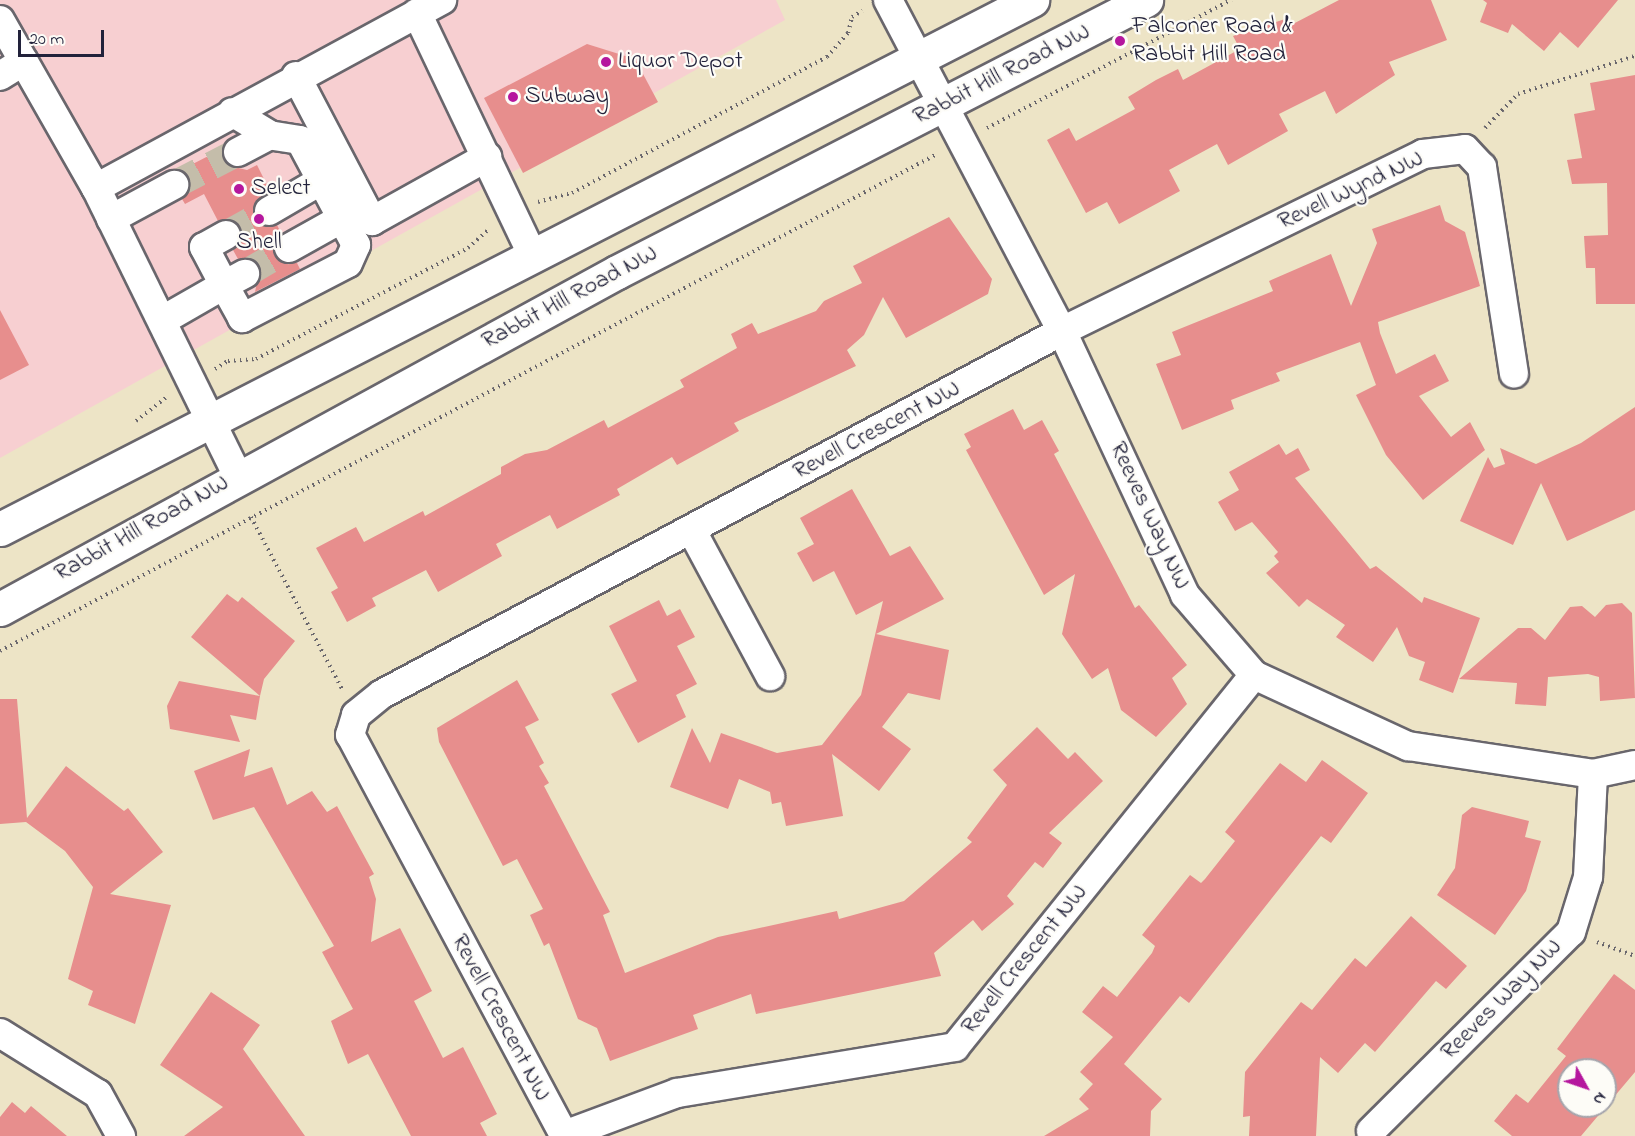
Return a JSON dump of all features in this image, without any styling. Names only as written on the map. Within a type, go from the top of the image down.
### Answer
[{"type":"main road","points":[[0,529],[1032,0]]},
{"type":"main road","name":"Rabbit Hill Road NW","points":[[0,609],[237,475],[1146,0]]},
{"type":"street","name":"Reeves Way NW","points":[[888,0],[920,56],[1062,331],[1185,595],[1254,675],[1408,746],[1593,774],[1635,765]]},
{"type":"street","points":[[96,188],[296,76],[429,6],[486,157],[533,256]]},
{"type":"street","points":[[0,20],[96,188],[163,320],[191,383],[237,475]]},
{"type":"street","points":[[0,76],[24,61]]},
{"type":"street","points":[[226,235],[204,247],[234,280],[242,318],[348,263],[356,245],[355,224],[296,76]]},
{"type":"street","points":[[232,112],[270,135],[300,140],[321,180],[355,224]]},
{"type":"street","points":[[238,152],[270,135]]},
{"type":"street","points":[[1465,149],[1482,167],[1514,374]]},
{"type":"street","name":"Revell Wynd NW","points":[[1062,331],[1422,154],[1465,149]]},
{"type":"street","points":[[289,248],[355,224],[486,157]]},
{"type":"street","points":[[269,210],[321,180]]},
{"type":"street","points":[[111,219],[174,186]]},
{"type":"street","points":[[163,320],[234,280]]},
{"type":"street","name":"Revell Crescent NW","points":[[1062,331],[692,531],[382,694],[356,715],[350,735],[354,748],[564,1135],[677,1093],[955,1047],[1254,675]]},
{"type":"street","points":[[692,531],[770,676]]},
{"type":"street","name":"Reeves Way NW","points":[[1371,1131],[1571,932],[1588,877],[1593,774]]},
{"type":"street","points":[[0,1033],[98,1094],[121,1136]]},
{"type":"path","points":[[0,651],[1231,0]]},
{"type":"path","points":[[130,425],[191,383],[228,361],[256,359],[468,248],[480,233],[549,196],[572,193],[827,57],[848,33],[852,17]]},
{"type":"path","points":[[1465,149],[1518,94],[1635,56]]},
{"type":"path","points":[[251,517],[356,715]]},
{"type":"path","points":[[1571,932],[1635,956]]},
{"type":"shaded area","points":[[0,0],[776,0],[785,20],[0,458]]},
{"type":"building","points":[[1339,0],[1431,0],[1447,40],[1389,62],[1395,75],[1336,114],[1325,91],[1279,114],[1288,131],[1228,165],[1217,144],[1169,170],[1180,191],[1119,224],[1107,202],[1086,213],[1047,140],[1069,128],[1076,141],[1135,109],[1128,97],[1156,80],[1178,69],[1183,80],[1240,49],[1233,36],[1288,18],[1291,25]]},
{"type":"building","points":[[1483,0],[1618,0],[1578,48],[1560,32],[1544,51],[1512,24],[1508,33],[1480,22],[1487,3]]},
{"type":"building","points":[[587,44],[635,59],[658,102],[523,173],[484,98]]},
{"type":"building","points":[[1635,75],[1635,304],[1596,304],[1595,268],[1586,268],[1584,236],[1608,235],[1607,183],[1572,184],[1567,160],[1582,158],[1574,114],[1595,110],[1590,83]]},
{"type":"building","points":[[222,149],[230,166],[247,170],[257,165],[270,191],[255,202],[255,219],[261,226],[277,225],[281,233],[275,240],[274,255],[281,262],[297,263],[300,269],[255,292],[260,267],[253,260],[238,259],[233,250],[240,243],[240,227],[227,219],[218,221],[204,194],[185,204],[182,199],[190,185],[181,170]]},
{"type":"building","points":[[1440,205],[1445,221],[1465,232],[1480,286],[1378,322],[1380,333],[1396,374],[1435,354],[1449,381],[1419,396],[1451,437],[1470,422],[1485,450],[1423,500],[1386,455],[1356,395],[1376,385],[1360,342],[1276,373],[1280,381],[1231,400],[1234,409],[1182,430],[1156,364],[1181,355],[1172,332],[1273,291],[1269,281],[1331,254],[1351,306],[1377,243],[1372,229]]},
{"type":"building","points":[[949,217],[992,279],[988,294],[906,338],[883,297],[864,335],[847,350],[856,366],[734,423],[739,431],[677,465],[672,457],[617,489],[620,495],[557,529],[550,515],[496,544],[502,556],[438,592],[426,570],[372,598],[376,606],[347,622],[331,592],[338,588],[316,548],[356,527],[364,542],[423,511],[425,516],[501,474],[501,467],[525,454],[547,450],[604,420],[608,428],[684,387],[680,380],[737,348],[731,334],[752,323],[758,334],[816,311],[824,301],[862,283],[853,266]]},
{"type":"building","points":[[0,310],[29,365],[0,380]]},
{"type":"building","points":[[1635,407],[1635,510],[1567,541],[1541,483],[1513,545],[1460,521],[1488,457],[1494,468],[1505,464],[1500,448],[1536,464],[1581,443]]},
{"type":"building","points":[[1013,409],[1024,430],[1042,420],[1059,451],[1054,454],[1135,608],[1139,605],[1187,665],[1172,678],[1187,704],[1156,737],[1121,710],[1108,668],[1092,679],[1062,634],[1075,574],[1044,595],[966,450],[971,447],[964,434]]},
{"type":"building","points":[[1279,444],[1286,455],[1298,448],[1310,470],[1295,478],[1370,569],[1376,566],[1422,603],[1424,597],[1480,618],[1453,693],[1419,680],[1425,662],[1409,656],[1397,627],[1373,662],[1336,637],[1345,625],[1307,599],[1299,607],[1266,573],[1279,562],[1274,556],[1278,552],[1252,522],[1235,531],[1218,502],[1239,490],[1229,472]]},
{"type":"building","points":[[852,489],[890,556],[910,546],[944,599],[876,634],[949,650],[940,700],[908,693],[882,727],[911,749],[879,791],[832,754],[843,816],[786,826],[781,802],[772,804],[770,792],[739,779],[728,809],[670,787],[692,728],[710,763],[721,733],[777,753],[822,745],[861,695],[883,601],[856,615],[834,571],[813,582],[797,553],[814,544],[800,518]]},
{"type":"building","points":[[227,594],[238,602],[242,597],[295,641],[264,679],[260,696],[191,637]]},
{"type":"building","points":[[659,600],[667,616],[680,609],[695,637],[677,646],[697,684],[676,695],[686,717],[638,743],[611,694],[637,681],[609,626]]},
{"type":"building","points":[[1622,603],[1632,613],[1635,698],[1600,701],[1599,677],[1588,674],[1548,677],[1546,706],[1515,704],[1517,683],[1459,679],[1518,628],[1531,628],[1545,640],[1570,607],[1582,606],[1595,617],[1606,605]]},
{"type":"building","points":[[517,680],[539,720],[525,727],[544,763],[539,766],[549,783],[544,786],[610,912],[603,915],[625,973],[718,937],[837,911],[839,919],[904,901],[972,842],[967,838],[1007,785],[993,770],[1037,727],[1068,759],[1075,752],[1103,781],[1049,833],[1062,843],[1043,868],[1035,862],[1007,896],[1014,904],[982,931],[973,920],[934,953],[941,976],[756,1014],[751,994],[693,1015],[698,1029],[610,1061],[597,1028],[578,1019],[549,943],[544,946],[530,915],[543,909],[517,859],[503,866],[439,742],[437,728]]},
{"type":"building","points":[[179,681],[260,696],[256,720],[230,715],[240,742],[170,729],[167,706]]},
{"type":"building","points":[[0,699],[17,699],[27,818],[66,766],[124,811],[128,808],[163,852],[110,894],[171,905],[135,1024],[88,1005],[93,991],[68,979],[93,887],[65,851],[26,822],[0,824]]},
{"type":"building","points":[[250,749],[244,777],[272,767],[287,805],[312,791],[327,812],[337,806],[374,874],[369,877],[376,899],[371,942],[400,928],[432,991],[414,1001],[443,1058],[463,1047],[497,1114],[480,1123],[487,1136],[411,1136],[368,1054],[348,1064],[331,1021],[353,1009],[322,952],[334,946],[254,807],[213,820],[194,771]]},
{"type":"building","points":[[1322,760],[1368,793],[1331,843],[1321,836],[1189,1003],[1180,996],[1124,1064],[1162,1099],[1151,1111],[1150,1136],[1044,1136],[1089,1109],[1079,1099],[1093,1084],[1080,1072],[1113,1037],[1082,1012],[1103,986],[1117,997],[1152,953],[1155,946],[1142,935],[1190,875],[1201,883],[1205,879],[1235,841],[1225,832],[1280,763],[1306,782]]},
{"type":"building","points":[[1472,807],[1529,821],[1525,837],[1541,841],[1526,891],[1495,935],[1437,895],[1455,868],[1462,815]]},
{"type":"building","points":[[1411,916],[1467,966],[1446,989],[1436,981],[1375,1052],[1365,1043],[1338,1073],[1320,1057],[1316,1136],[1249,1136],[1250,1116],[1243,1117],[1245,1072],[1301,1002],[1312,1010],[1355,958],[1366,967]]},
{"type":"building","points":[[1614,974],[1635,990],[1635,1072],[1617,1093],[1617,1058],[1564,1058],[1566,1056],[1557,1049]]},
{"type":"building","points":[[211,992],[260,1025],[243,1049],[305,1136],[184,1136],[223,1107],[160,1065]]},
{"type":"building","points":[[1557,1067],[1557,1118],[1596,1118],[1581,1136],[1512,1136],[1494,1121],[1516,1094],[1528,1103]]},
{"type":"building","points":[[12,1102],[25,1113],[31,1106],[67,1136],[0,1136],[0,1117]]},
{"type":"tunnel","points":[[174,185],[238,152]]},
{"type":"tunnel","points":[[226,235],[269,211]]},
{"type":"tunnel","points":[[245,274],[289,248]]},
{"type":"place","name":"Falconer Road & Rabbit Hill Road","points":[[1120,41]]},
{"type":"place","name":"Liquor Depot","points":[[606,62]]},
{"type":"place","name":"Subway","points":[[513,97]]},
{"type":"place","name":"Select","points":[[239,189]]},
{"type":"place","name":"Shell","points":[[259,219]]}]
